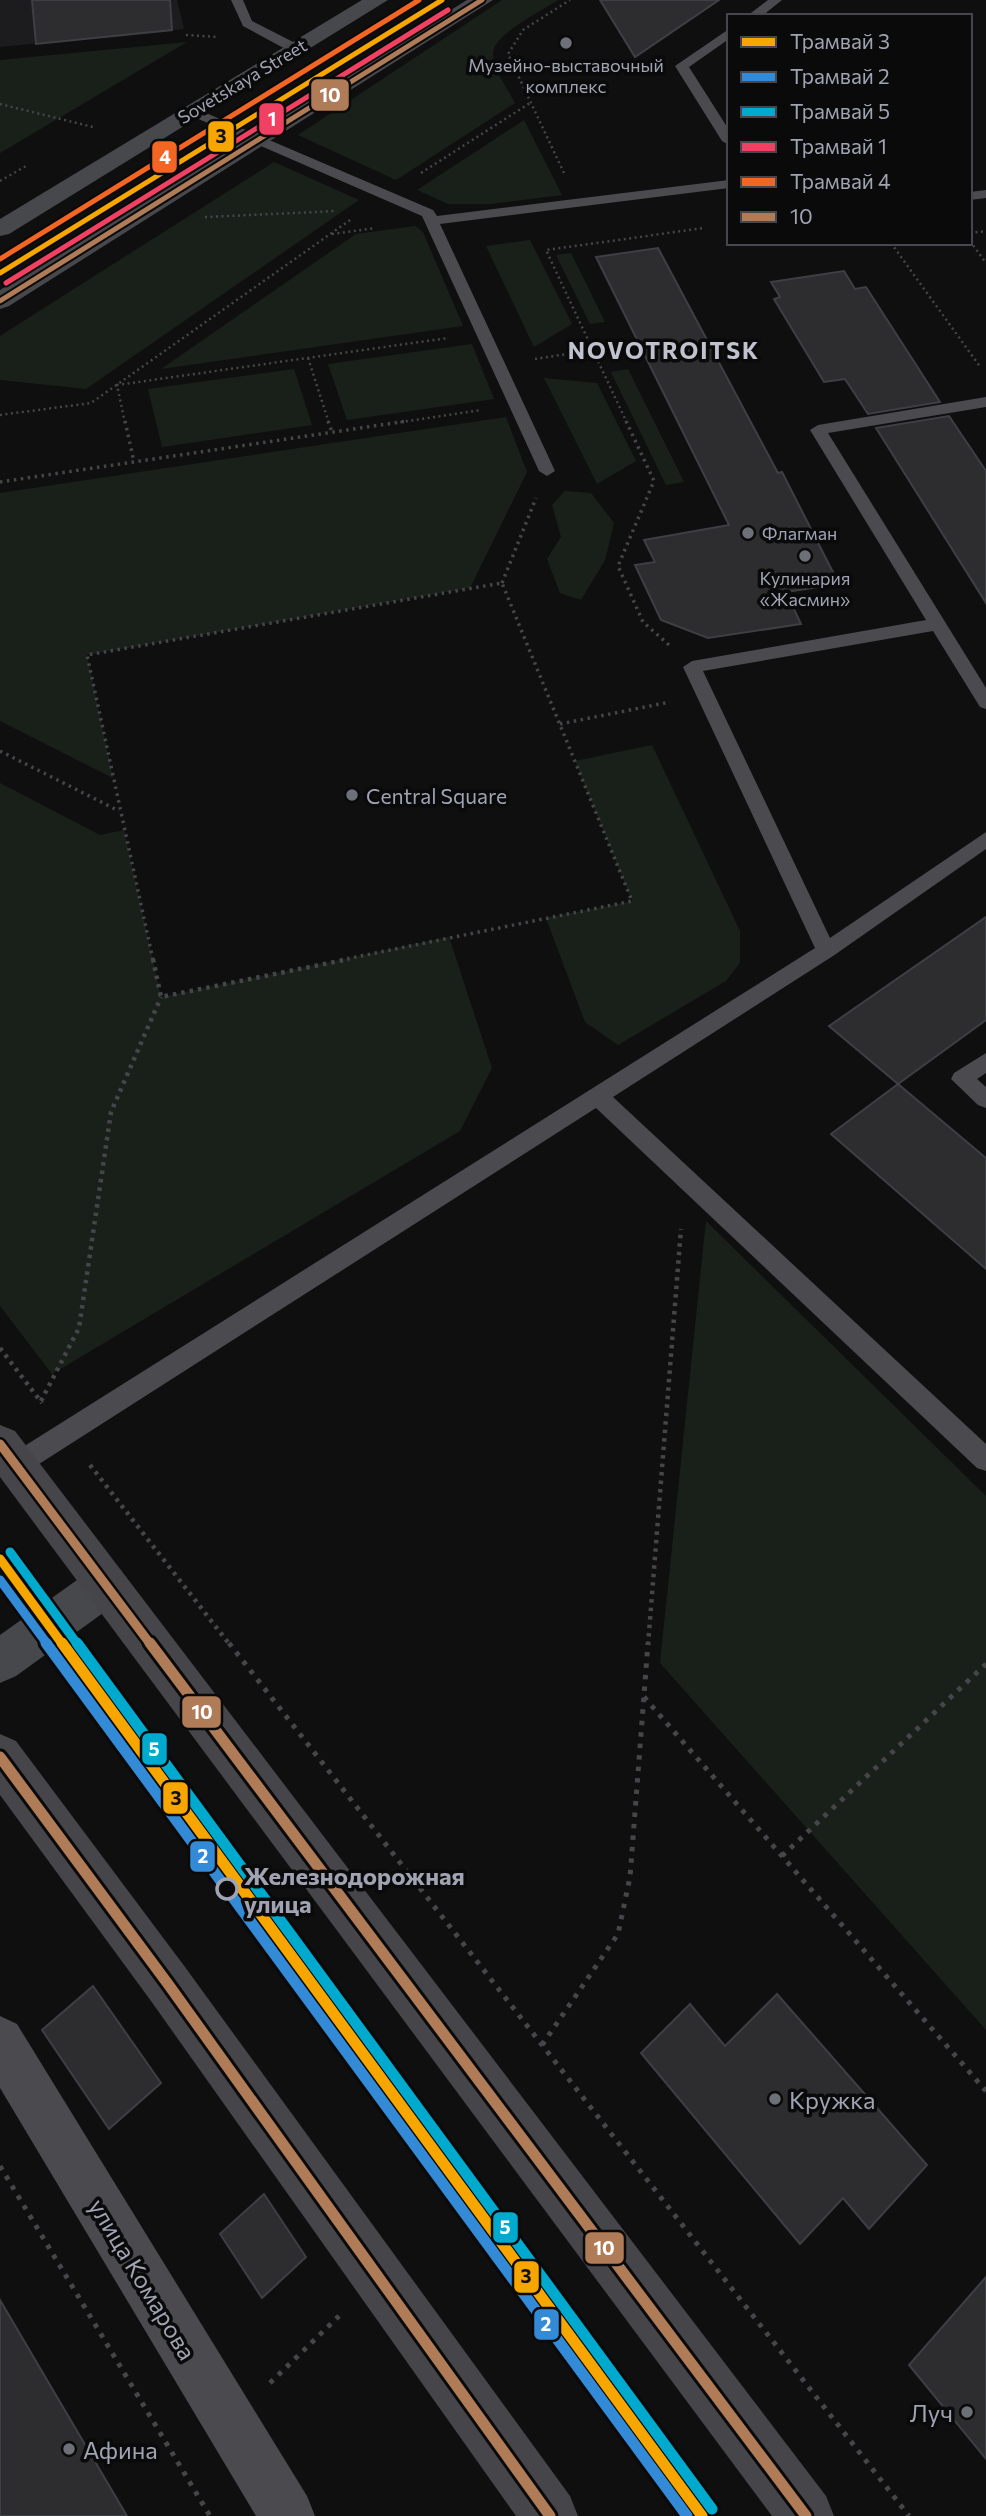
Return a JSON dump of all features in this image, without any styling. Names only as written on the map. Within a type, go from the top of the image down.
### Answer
[{"type":"main road","name":"Sovetskaya Street","points":[[0,229],[377,0]]},
{"type":"main road","points":[[0,301],[482,0]]},
{"type":"main road","points":[[8,1454],[806,2516]]},
{"type":"main road","points":[[0,1661],[106,1585]]},
{"type":"main road","points":[[0,1756],[168,1984],[550,2516]]},
{"type":"street","name":"улица Комарова","points":[[0,2041],[287,2516]]},
{"type":"lane","points":[[237,0],[247,23],[296,49]]},
{"type":"lane","points":[[756,14],[776,0]]},
{"type":"lane","points":[[727,34],[682,66],[727,138]]},
{"type":"lane","points":[[192,111],[428,213],[547,471]]},
{"type":"lane","points":[[431,220],[727,184]]},
{"type":"lane","points":[[986,402],[818,430],[986,703]]},
{"type":"lane","points":[[826,951],[692,667],[937,624]]},
{"type":"lane","points":[[8,1454],[65,1433],[826,951],[986,839]]},
{"type":"lane","points":[[986,1061],[962,1079],[986,1099]]},
{"type":"lane","points":[[596,1095],[986,1460]]},
{"type":"path","points":[[570,0],[523,30],[508,54],[579,204]]},
{"type":"path","points":[[186,35],[223,38]]},
{"type":"path","points":[[0,415],[91,403],[365,209],[530,103]]},
{"type":"path","points":[[0,104],[93,127]]},
{"type":"path","points":[[204,218],[365,209]]},
{"type":"path","points":[[692,667],[643,622],[618,566],[654,481],[546,250],[704,228]]},
{"type":"path","points":[[972,244],[986,263]]},
{"type":"path","points":[[892,245],[986,374]]},
{"type":"path","points":[[117,385],[483,333]]},
{"type":"path","points":[[545,357],[592,350]]},
{"type":"path","points":[[308,358],[332,432]]},
{"type":"path","points":[[117,385],[134,462]]},
{"type":"path","points":[[0,482],[516,404]]},
{"type":"path","points":[[161,997],[632,901],[502,583],[547,471]]},
{"type":"path","points":[[41,1401],[79,1328],[111,1112],[161,997],[87,655],[502,583]]},
{"type":"path","points":[[560,724],[706,695]]},
{"type":"path","points":[[0,751],[120,812]]},
{"type":"path","points":[[542,2045],[618,1934],[630,1877],[685,1179]]},
{"type":"path","points":[[0,1348],[909,2516]]},
{"type":"path","points":[[782,1856],[986,1664]]},
{"type":"path","points":[[643,1697],[986,2091]]},
{"type":"path","points":[[0,2166],[210,2516]]},
{"type":"shaded area","points":[[0,0],[177,0],[184,29],[0,47]]},
{"type":"shaded area","points":[[502,0],[558,0],[509,31],[495,47],[495,66],[515,103],[396,180],[298,135]]},
{"type":"shaded area","points":[[187,42],[0,153],[0,60]]},
{"type":"shaded area","points":[[524,120],[562,195],[491,204],[448,204],[417,190]]},
{"type":"shaded area","points":[[274,162],[359,200],[86,389],[0,380],[0,336]]},
{"type":"shaded area","points":[[415,226],[423,232],[463,326],[161,369],[356,234]]},
{"type":"shaded area","points":[[530,240],[572,324],[534,347],[486,246]]},
{"type":"shaded area","points":[[571,253],[605,322],[590,324],[556,255]]},
{"type":"shaded area","points":[[472,344],[494,399],[347,420],[328,364]]},
{"type":"shaded area","points":[[294,369],[312,425],[162,447],[148,389]]},
{"type":"shaded area","points":[[628,369],[684,482],[666,485],[611,372]]},
{"type":"shaded area","points":[[544,378],[597,383],[636,461],[597,484]]},
{"type":"shaded area","points":[[506,417],[527,472],[470,588],[87,655],[113,778],[0,721],[0,493]]},
{"type":"shaded area","points":[[565,491],[591,493],[614,523],[605,560],[581,600],[560,593],[547,559],[561,537],[552,505]]},
{"type":"shaded area","points":[[652,745],[740,931],[740,963],[726,981],[618,1045],[585,1022],[546,918],[632,901],[575,761]]},
{"type":"shaded area","points":[[0,783],[100,835],[124,830],[161,997],[449,937],[492,1068],[460,1131],[52,1374],[0,1306]]},
{"type":"shaded area","points":[[706,1221],[986,1496],[986,2030],[660,1663]]},
{"type":"building","points":[[32,0],[170,0],[172,30],[36,44]]},
{"type":"building","points":[[600,0],[719,0],[635,57]]},
{"type":"building","name":"Флагман","points":[[658,248],[778,473],[782,472],[839,584],[786,592],[801,624],[708,638],[661,620],[635,565],[655,562],[644,540],[729,525],[596,257]]},
{"type":"building","points":[[844,271],[855,289],[866,287],[940,402],[868,414],[845,379],[824,382],[774,299],[780,297],[771,282]]},
{"type":"building","points":[[949,416],[986,471],[986,603],[876,428]]},
{"type":"building","points":[[986,917],[986,1020],[898,1084],[829,1026]]},
{"type":"building","points":[[898,1084],[986,1158],[986,1269],[831,1134]]},
{"type":"building","points":[[93,1986],[161,2083],[109,2129],[42,2030]]},
{"type":"building","name":"Кружка","points":[[777,1994],[927,2165],[869,2229],[843,2198],[800,2244],[641,2053],[690,2004],[725,2046]]},
{"type":"building","points":[[264,2194],[306,2257],[262,2298],[220,2234]]},
{"type":"building","name":"Луч","points":[[986,2277],[986,2459],[909,2365]]},
{"type":"building","points":[[0,2300],[127,2516],[0,2516]]},
{"type":"tram line","name":"4","points":[[0,259],[419,0]]},
{"type":"tram line","name":"3","points":[[0,273],[442,0]]},
{"type":"tram line","name":"1","points":[[6,283],[448,10]]},
{"type":"tram line","name":"5","points":[[10,1552],[712,2509]]},
{"type":"tram line","name":"3","points":[[0,1559],[702,2516]]},
{"type":"tram line","name":"2","points":[[0,1580],[687,2516]]},
{"type":"transit line","name":"10","points":[[0,301],[482,0]]},
{"type":"transit line","name":"10","points":[[0,1444],[806,2516]]},
{"type":"transit line","name":"10","points":[[0,1757],[168,1984],[550,2516]]},
{"type":"place","name":"Музейно-выставочный комплекс","points":[[566,43]]},
{"type":"place","name":"Флагман","points":[[748,533]]},
{"type":"place","name":"Кулинария «Жасмин»","points":[[805,556]]},
{"type":"place","name":"Central Square","points":[[352,795]]},
{"type":"place","name":"Железнодорожная улица","points":[[227,1889]]},
{"type":"place","name":"Кружка","points":[[775,2099]]},
{"type":"place","name":"Луч","points":[[967,2412]]},
{"type":"place","name":"Афина","points":[[69,2449]]},
{"type":"district","name":"NOVOTROITSK","points":[[664,350]]}]
